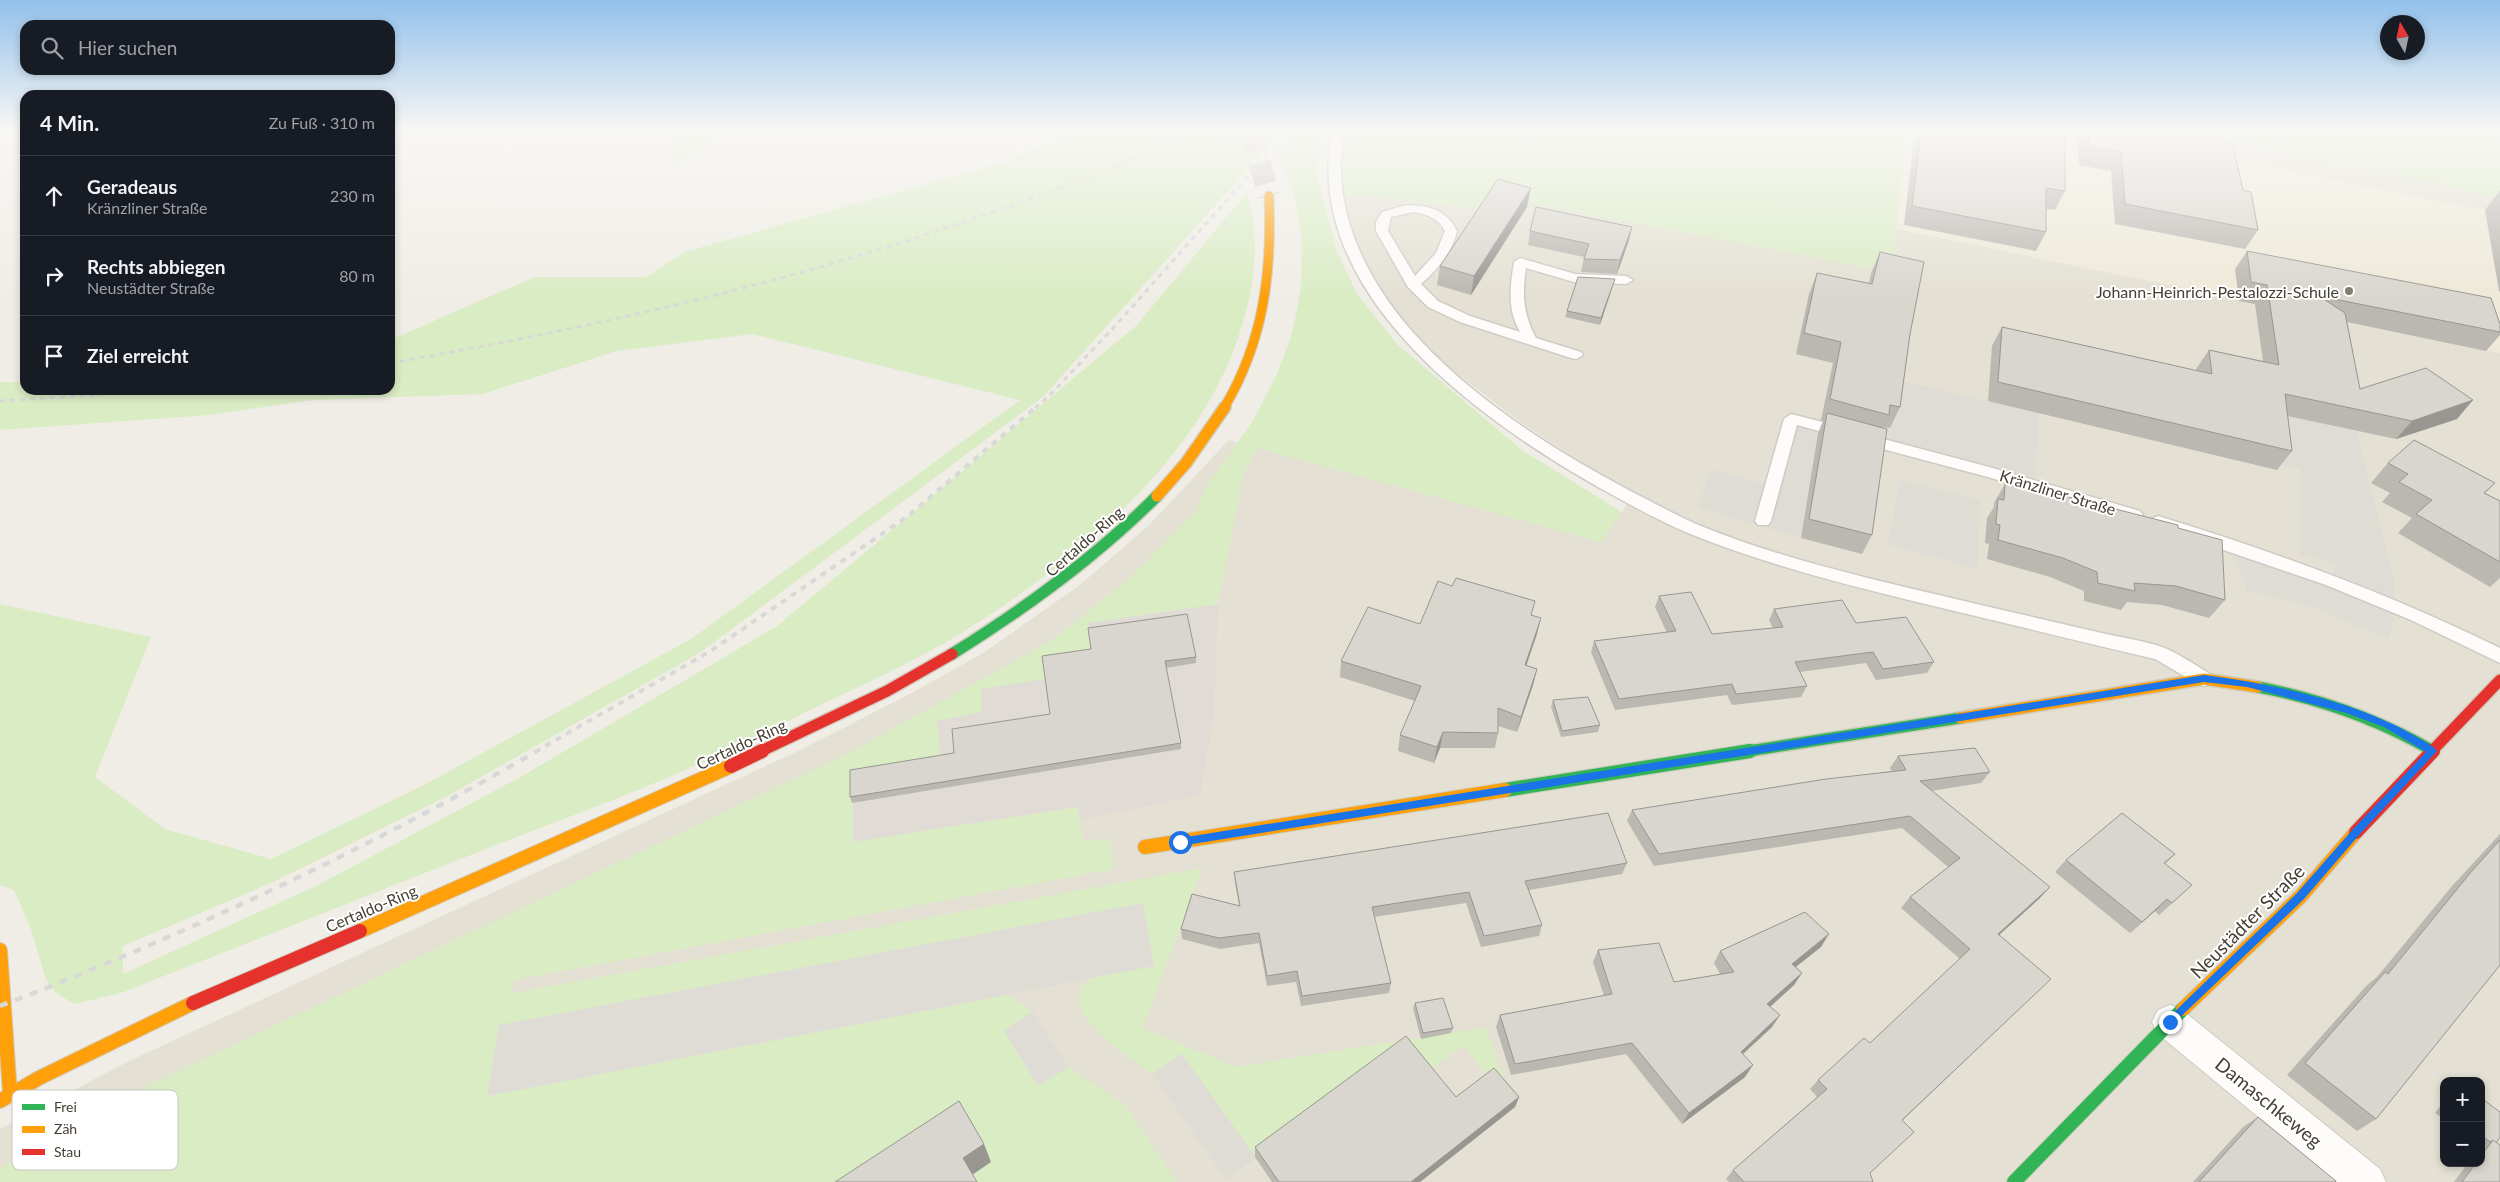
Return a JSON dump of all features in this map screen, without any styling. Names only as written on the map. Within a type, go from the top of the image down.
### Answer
[{"type":"main road","name":"Certaldo-Ring","points":[[20,1090],[110,1043],[222,990],[512,866],[837,717],[925,671],[991,633],[1056,588],[1101,551],[1155,499],[1204,441],[1224,411],[1244,370],[1266,306],[1274,242],[1269,196]]},
{"type":"main road","points":[[1146,847],[2204,678],[2247,684],[2346,710],[2387,724],[2432,751]]},
{"type":"main road","name":"Neustädter Straße","points":[[2014,1182],[2170,1022],[2301,896],[2357,831],[2500,680]]},
{"type":"main road","points":[[0,950],[6,1004],[5,1098]]},
{"type":"street","name":"Damaschkeweg","points":[[2170,1022],[2367,1182]]},
{"type":"lane","points":[[1333,186],[1343,227],[1372,289],[1399,327],[1444,373],[1507,422],[1567,463],[1697,531],[1838,576],[2159,653],[2204,678]]},
{"type":"lane","points":[[1413,284],[1426,274],[1448,242],[1451,231],[1446,220],[1419,209],[1406,208],[1386,215],[1382,222],[1382,231],[1413,284],[1433,304],[1465,319],[1576,355]]},
{"type":"lane","points":[[1531,340],[1520,322],[1515,306],[1520,262],[1574,278],[1626,280]]},
{"type":"lane","name":"Kränzliner Straße","points":[[1763,522],[1791,419],[1989,472],[2278,560],[2356,588],[2500,656]]},
{"type":"shaded area","points":[[1901,186],[2500,186],[2500,1182],[0,1182],[0,1129],[12,1123],[12,1170],[178,1170],[178,1090],[74,1090],[127,1062],[796,752],[908,695],[983,653],[1080,585],[1149,525],[1229,440],[1257,448],[1622,512],[1633,493],[1577,460],[1516,419],[1451,369],[1406,326],[1379,287],[1361,255],[1341,193],[1482,209],[1492,196],[1891,271]]},
{"type":"shaded area","name":"Johann-Heinrich-Pestalozzi-Schule","points":[[1901,186],[2366,186],[2500,213],[2500,353],[1896,229]]},
{"type":"shaded area","points":[[1898,380],[2039,413],[2035,477],[1889,440]]},
{"type":"shaded area","points":[[2264,411],[2356,431],[2394,580],[2394,620],[2388,639],[2307,605],[2247,590],[2232,551],[2328,585],[2337,564],[2300,555],[2300,469],[2276,464]]},
{"type":"shaded area","points":[[1789,425],[1818,433],[1801,538],[1698,507],[1711,469],[1772,487]]},
{"type":"shaded area","points":[[1900,479],[1981,500],[1977,569],[1888,544]]},
{"type":"shaded area","points":[[1218,604],[1214,717],[1200,795],[1080,820],[1078,807],[853,842],[852,777],[937,720],[981,712],[980,689],[1045,679],[1044,662],[1091,655],[1088,623]]},
{"type":"shaded area","points":[[1143,903],[1154,966],[487,1096],[499,1025]]},
{"type":"shaded area","points":[[1033,1012],[1068,1067],[1038,1086],[1004,1031]]},
{"type":"shaded area","points":[[1182,1054],[1256,1158],[1226,1180],[1153,1074]]},
{"type":"green space","points":[[919,186],[1232,186],[1043,397],[701,652],[446,797],[269,884],[123,946],[123,974],[316,886],[524,775],[777,626],[1136,326],[1244,196],[1248,196],[1252,215],[1255,252],[1248,305],[1237,341],[1218,384],[1194,425],[1165,464],[1097,534],[1021,594],[962,633],[877,678],[737,746],[615,799],[121,993],[74,1004],[55,992],[45,977],[31,929],[14,890],[0,885],[0,604],[151,637],[95,777],[165,829],[271,859],[426,784],[691,639],[1020,400],[752,334],[617,351],[483,394],[313,400],[210,415],[0,430],[0,382],[20,382],[20,395],[395,395],[395,338],[535,277],[646,277],[684,252]]},
{"type":"green space","points":[[1291,186],[1320,186],[1336,249],[1357,294],[1398,345],[1522,450],[1622,512],[1601,542],[1257,448],[1244,472],[1218,604],[1088,623],[1092,655],[1044,662],[1045,679],[981,689],[982,712],[937,721],[941,762],[852,777],[853,842],[1078,807],[1083,842],[1110,838],[1114,869],[514,980],[512,993],[1202,868],[1143,1028],[1236,1067],[1485,1027],[1515,1107],[1463,1045],[1426,1074],[1403,1047],[1255,1157],[1181,1053],[1152,1074],[1113,1045],[1086,1018],[1080,1004],[1080,991],[1090,979],[1111,973],[1154,966],[1142,903],[488,1096],[1008,995],[1033,1012],[1004,1031],[1038,1086],[1068,1067],[1124,1104],[1177,1182],[0,1182],[0,1168],[12,1161],[12,1170],[178,1170],[178,1090],[139,1090],[849,753],[1049,642],[1097,605],[1139,569],[1198,508],[1207,485],[1253,421],[1277,374],[1291,337],[1301,288],[1302,238],[1294,192]]},
{"type":"green space","points":[[1340,186],[1901,186],[1891,272],[1493,196],[1482,209],[1341,193]]},
{"type":"green space","points":[[2449,186],[2500,186],[2500,197]]},
{"type":"building","points":[[1493,186],[1524,186],[1531,188],[1474,276],[1440,266]]},
{"type":"building","points":[[1914,186],[2065,186],[2065,191],[2046,188],[2046,232],[1912,206]]},
{"type":"building","points":[[2124,186],[2242,186],[2243,190],[2251,192],[2258,230],[2125,204]]},
{"type":"building","points":[[1536,207],[1632,227],[1620,260],[1584,259],[1589,244],[1530,231]]},
{"type":"building","points":[[2247,251],[2491,298],[2500,324],[2500,332],[2319,296],[2345,313],[2360,389],[2426,368],[2473,400],[2412,421],[2285,394],[2292,451],[1998,382],[2002,327],[2212,374],[2209,350],[2279,365],[2267,285],[2251,282]]},
{"type":"building","points":[[1880,252],[1924,262],[1910,334],[1900,407],[1890,405],[1889,415],[1830,399],[1841,342],[1804,333],[1817,273],[1872,284]]},
{"type":"building","points":[[1578,277],[1615,279],[1601,318],[1567,311]]},
{"type":"building","points":[[1827,413],[1887,429],[1872,535],[1809,519]]},
{"type":"building","points":[[2414,440],[2495,483],[2484,493],[2500,501],[2500,562],[2416,514],[2432,500],[2399,482],[2408,474],[2388,463]]},
{"type":"building","points":[[2005,484],[2045,494],[2045,491],[2178,525],[2178,528],[2222,540],[2225,600],[2176,586],[2134,583],[2135,591],[2098,583],[2097,572],[2063,558],[1998,540],[2000,525],[1996,524],[1998,499],[2004,500]]},
{"type":"building","points":[[1456,578],[1535,601],[1531,615],[1541,618],[1525,665],[1537,669],[1521,717],[1498,708],[1498,733],[1443,732],[1437,747],[1400,735],[1421,686],[1341,661],[1368,607],[1420,624],[1438,581],[1452,586]]},
{"type":"building","points":[[1691,592],[1712,634],[1783,627],[1774,609],[1842,600],[1856,623],[1906,617],[1934,662],[1883,669],[1873,652],[1795,662],[1807,686],[1736,694],[1732,684],[1619,699],[1594,641],[1676,631],[1659,596]]},
{"type":"building","points":[[1187,614],[1196,657],[1165,661],[1181,743],[850,797],[850,770],[954,753],[952,729],[1050,714],[1042,656],[1091,649],[1088,628]]},
{"type":"building","points":[[1588,697],[1600,725],[1562,731],[1553,700]]},
{"type":"building","points":[[1975,748],[1990,772],[1920,781],[2050,887],[1998,934],[2051,979],[1902,1120],[1914,1132],[1870,1173],[1873,1182],[1744,1182],[1733,1170],[1827,1089],[1818,1080],[1864,1038],[1870,1043],[1970,949],[1910,897],[1960,858],[1910,816],[1659,854],[1632,810],[1826,779],[1906,770],[1898,756]]},
{"type":"building","points":[[1608,813],[1627,863],[1525,881],[1542,925],[1484,936],[1469,892],[1372,907],[1391,983],[1302,996],[1297,971],[1267,976],[1259,933],[1219,938],[1181,929],[1192,894],[1240,906],[1234,872]]},
{"type":"building","points":[[2122,813],[2175,854],[2164,863],[2192,885],[2172,903],[2167,899],[2142,922],[2066,860]]},
{"type":"building","points":[[2500,840],[2500,965],[2376,1119],[2305,1063],[2385,972],[2388,974],[2471,872]]},
{"type":"building","points":[[1805,912],[1829,934],[1792,964],[1802,973],[1767,1004],[1780,1015],[1741,1052],[1753,1065],[1689,1113],[1632,1043],[1515,1064],[1500,1015],[1612,994],[1598,950],[1659,943],[1674,982],[1734,972],[1720,951]]},
{"type":"building","points":[[1443,998],[1453,1028],[1423,1033],[1415,1003]]},
{"type":"building","points":[[1406,1036],[1456,1097],[1494,1068],[1519,1097],[1411,1182],[1279,1182],[1255,1147]]},
{"type":"building","points":[[959,1101],[984,1144],[963,1158],[977,1182],[835,1182]]},
{"type":"building","points":[[2485,1101],[2500,1112],[2500,1137],[2496,1143],[2493,1140],[2490,1142],[2485,1138]]},
{"type":"building","points":[[2258,1117],[2336,1181],[2199,1182]]},
{"type":"building","points":[[2493,1140],[2500,1145],[2500,1182],[2462,1182],[2473,1167],[2485,1167],[2485,1151]]},
{"type":"tunnel","points":[[1266,186],[1269,196]]},
{"type":"railway","points":[[395,362],[616,319],[764,282],[838,262],[911,239],[1064,186]]},
{"type":"railway","points":[[1035,408],[1050,395],[1117,324],[1239,186]]},
{"type":"railway","points":[[0,401],[94,395]]},
{"type":"railway","points":[[535,752],[709,652],[908,516],[1036,407]]},
{"type":"railway","points":[[0,1006],[138,950],[274,889],[407,823],[537,751]]},
{"type":"traffic: fast","points":[[952,654],[1034,601],[1086,562],[1157,496]]},
{"type":"traffic: fast","points":[[2258,687],[2305,697],[2349,710],[2391,728],[2433,751]]},
{"type":"traffic: fast","points":[[1505,790],[1960,718]]},
{"type":"traffic: fast","points":[[2014,1182],[2183,1009]]},
{"type":"traffic: slow","points":[[1157,496],[1186,463],[1211,429],[1232,395],[1248,359],[1260,321],[1268,282],[1271,240],[1269,196]]},
{"type":"traffic: slow","points":[[1960,718],[2204,679],[2258,687]]},
{"type":"traffic: slow","points":[[360,931],[731,766]]},
{"type":"traffic: slow","points":[[1145,847],[1505,790]]},
{"type":"traffic: slow","points":[[2183,1009],[2301,896],[2356,832]]},
{"type":"traffic: slow","points":[[0,950],[10,1094]]},
{"type":"traffic: slow","points":[[19,1090],[39,1078],[193,1003]]},
{"type":"traffic: slow","points":[[0,1101],[12,1094]]},
{"type":"traffic: jam","points":[[731,766],[887,691],[952,654]]},
{"type":"traffic: jam","points":[[2356,832],[2500,680]]},
{"type":"traffic: jam","points":[[193,1003],[360,931]]},
{"type":"place","name":"Johann-Heinrich-Pestalozzi-Schule","points":[[2349,291]]},
{"type":"route","points":[[1180,842],[2204,678],[2247,684],[2346,710],[2387,724],[2432,751],[2357,831],[2301,896],[2170,1022]]}]
